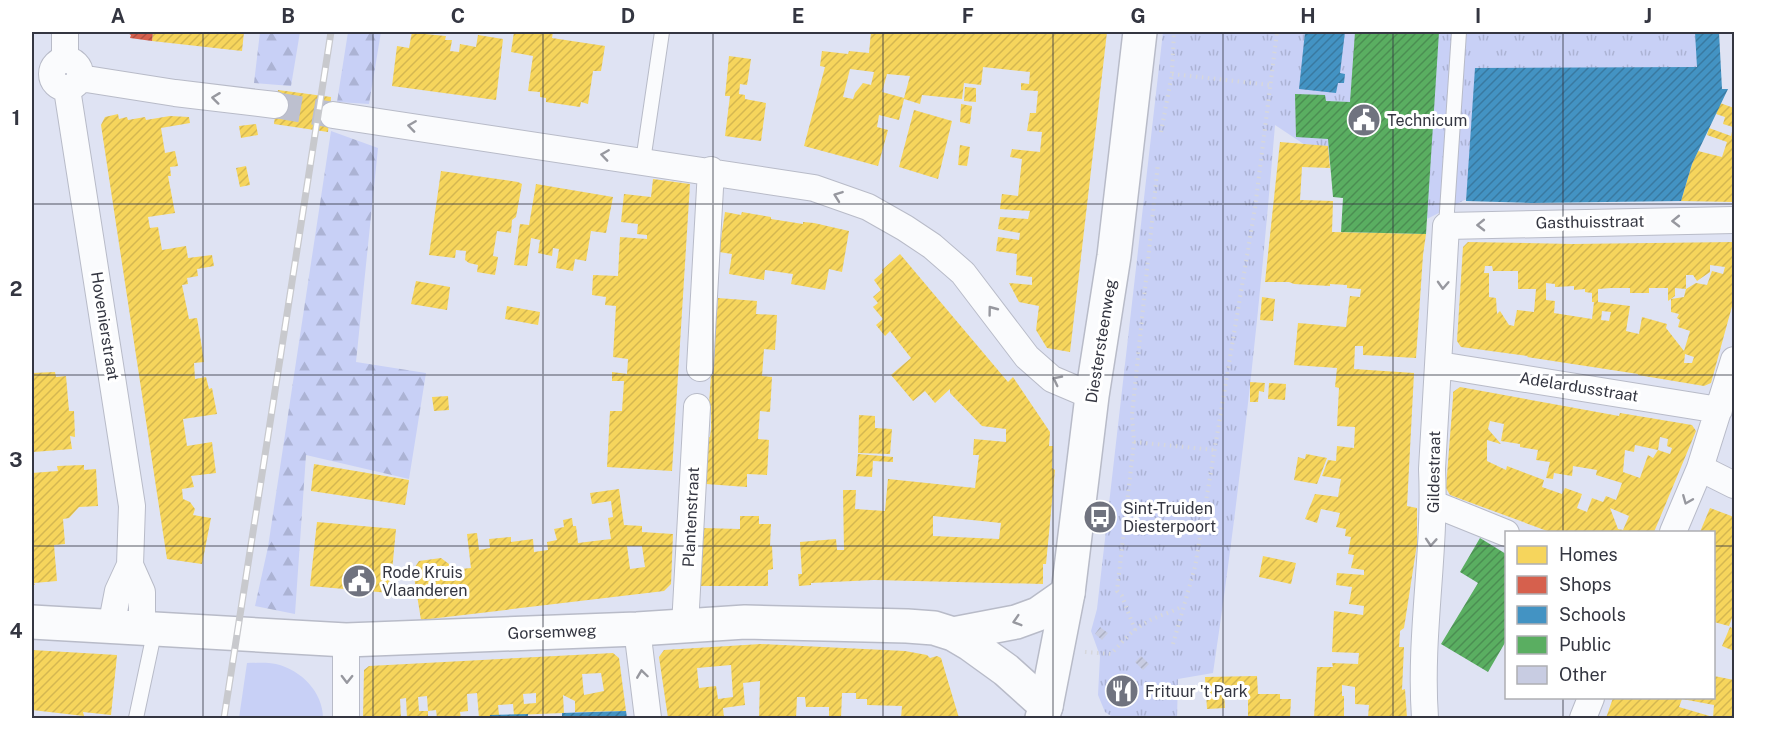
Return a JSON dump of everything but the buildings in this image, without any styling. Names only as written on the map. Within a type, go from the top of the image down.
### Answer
[{"type":"street","name":"Hovenierstraat","points":[[65,32],[59,73],[132,506],[130,565],[118,591],[136,628]]},
{"type":"street","name":"Diestersteenweg","points":[[1050,714],[1068,593],[1092,396],[1114,256],[1140,32]]},
{"type":"street","points":[[59,73],[175,93],[274,105]]},
{"type":"street","points":[[333,115],[644,160],[814,188],[868,207],[932,246],[963,273],[1027,357],[1052,379],[1092,396]]},
{"type":"street","points":[[700,368],[711,171]]},
{"type":"street","name":"Gasthuisstraat","points":[[1446,226],[1734,220]]},
{"type":"street","name":"Gildestraat","points":[[1425,718],[1422,680],[1434,504],[1432,469],[1446,226]]},
{"type":"street","points":[[1673,531],[1700,468],[1734,360]]},
{"type":"street","name":"Adelardusstraat","points":[[1439,365],[1719,410]]},
{"type":"street","name":"Plantenstraat","points":[[685,626],[697,407]]},
{"type":"street","points":[[1700,468],[1734,484]]},
{"type":"street","points":[[1434,504],[1505,533]]},
{"type":"street","points":[[953,634],[1016,622],[1038,614],[1068,593]]},
{"type":"street","name":"Gorsemweg","points":[[32,622],[346,640],[637,629],[745,622],[829,622],[934,628],[953,634],[1006,670],[1050,714]]},
{"type":"street","points":[[637,629],[648,718]]},
{"type":"street","points":[[346,640],[346,718]]},
{"type":"street","points":[[1583,718],[1591,699]]},
{"type":"lane","points":[[644,160],[662,32]]},
{"type":"lane","points":[[1446,226],[1459,32]]},
{"type":"lane","points":[[136,628],[136,718]]},
{"type":"path","points":[[1160,142],[1172,74],[1174,32]]},
{"type":"path","points":[[1173,645],[1195,567],[1215,450],[1255,208],[1277,32]]},
{"type":"path","points":[[1172,74],[1270,85]]},
{"type":"path","points":[[1135,630],[1117,591],[1134,442],[1132,415],[1159,153]]},
{"type":"path","points":[[1134,442],[1215,450]]},
{"type":"path","points":[[1058,651],[1112,654],[1135,630],[1148,621],[1165,616],[1182,607]]},
{"type":"green space","points":[[260,32],[300,32],[291,86],[254,83]]},
{"type":"green space","points":[[348,32],[381,32],[369,104],[337,102]]},
{"type":"green space","points":[[1163,32],[1711,32],[1710,76],[1421,222],[1275,125],[1248,399],[1213,673],[1178,679],[1177,718],[1114,718],[1105,712],[1098,695],[1100,656],[1091,631],[1097,609]]},
{"type":"green space","points":[[331,131],[378,148],[356,362],[426,373],[409,479],[306,455],[295,614],[255,606],[268,547]]},
{"type":"green space","points":[[247,663],[276,664],[294,671],[315,691],[322,708],[323,718],[239,718]]},
{"type":"tunnel","points":[[275,105],[333,115]]},
{"type":"railway","points":[[224,718],[331,32]]},
{"type":"place","name":"Technicum","points":[[1364,120]]},
{"type":"place","name":"Sint-Truiden Diesterpoort","points":[[1100,517]]},
{"type":"place","name":"Rode Kruis Vlaanderen","points":[[359,581]]},
{"type":"place","name":"Frituur 't Park","points":[[1122,691]]}]
